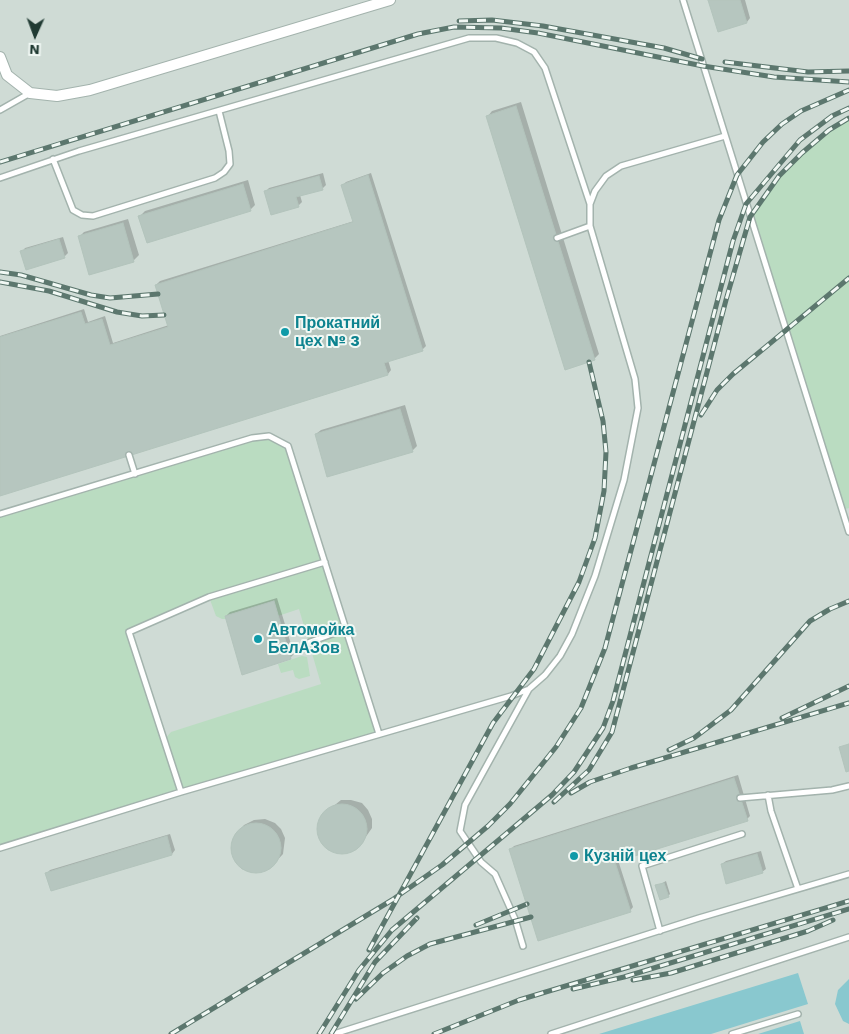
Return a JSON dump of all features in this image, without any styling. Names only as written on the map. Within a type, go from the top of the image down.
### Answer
[{"type":"street","points":[[0,57],[7,75],[30,93],[57,96],[90,90],[390,0]]},
{"type":"lane","points":[[682,0],[849,532]]},
{"type":"lane","points":[[0,178],[53,159],[469,38],[496,38],[517,44],[534,52],[545,68],[590,204],[590,226],[635,379],[638,408],[624,480],[595,576],[576,626],[560,656],[529,689],[465,805],[460,831],[481,862],[495,874],[515,919],[524,946]]},
{"type":"lane","points":[[0,110],[30,93]]},
{"type":"lane","points":[[53,159],[73,210],[82,215],[93,216],[215,178],[224,172],[230,164],[229,151],[219,111]]},
{"type":"lane","points":[[590,204],[595,191],[606,176],[621,166],[725,136]]},
{"type":"lane","points":[[557,238],[590,226]]},
{"type":"lane","points":[[0,514],[252,438],[269,436],[288,446],[379,734]]},
{"type":"lane","points":[[129,455],[135,474]]},
{"type":"lane","points":[[842,510],[849,508]]},
{"type":"lane","points":[[181,792],[129,632],[209,597],[325,562]]},
{"type":"lane","points":[[310,642],[346,630]]},
{"type":"lane","points":[[0,848],[181,792],[529,689]]},
{"type":"lane","points":[[740,798],[832,790],[849,786]]},
{"type":"lane","points":[[768,795],[771,811],[798,889]]},
{"type":"lane","points":[[660,931],[642,866],[742,834]]},
{"type":"lane","points":[[334,1034],[660,931],[849,874]]},
{"type":"lane","points":[[550,1034],[849,937]]},
{"type":"lane","points":[[732,1034],[798,1014]]},
{"type":"shaded area","points":[[0,0],[849,0],[849,1034],[0,1034]]},
{"type":"green space","points":[[849,118],[849,508],[842,510],[750,217],[779,176],[802,153],[829,130]]},
{"type":"green space","points":[[269,436],[288,446],[379,734],[0,848],[0,515],[252,438]],"holes":[[[209,597],[216,616],[226,619],[225,616],[273,601],[278,616],[299,609],[321,684],[171,732],[164,740],[129,632]]]},
{"type":"green space","points":[[302,656],[307,657],[310,676],[299,679],[295,677],[293,670],[281,673],[278,664]]},
{"type":"water","points":[[798,973],[808,1004],[711,1034],[599,1034]]},
{"type":"water","points":[[849,979],[849,1024],[843,1021],[835,1004],[838,990]]},
{"type":"water","points":[[800,1021],[804,1034],[758,1034]]},
{"type":"building","points":[[708,0],[740,0],[747,23],[718,32]]},
{"type":"building","points":[[516,106],[595,360],[565,370],[486,116]]},
{"type":"building","name":"Прокатний цех № 3","points":[[368,175],[423,351],[384,363],[388,375],[0,496],[0,337],[81,312],[85,324],[102,319],[110,345],[168,327],[155,285],[353,222],[341,185]]},
{"type":"building","points":[[319,176],[323,190],[296,197],[299,207],[271,215],[264,191]]},
{"type":"building","points":[[243,184],[251,211],[147,243],[138,216]]},
{"type":"building","points":[[123,223],[134,262],[89,275],[78,236]]},
{"type":"building","points":[[59,239],[65,258],[26,270],[20,251]]},
{"type":"building","points":[[400,409],[413,452],[327,477],[315,434]]},
{"type":"building","name":"Автомойка БелАЗов","points":[[274,601],[291,659],[242,675],[225,616]]},
{"type":"building","points":[[849,744],[849,771],[846,772],[839,747]]},
{"type":"building","name":"Кузній цех","points":[[734,778],[748,821],[615,862],[631,912],[538,941],[509,849]]},
{"type":"building","points":[[337,804],[347,804],[360,811],[367,824],[367,834],[360,847],[347,854],[337,854],[328,850],[321,843],[317,834],[317,824],[321,815],[328,808]]},
{"type":"building","points":[[251,823],[261,823],[274,830],[281,843],[281,853],[274,866],[261,873],[251,873],[242,869],[235,862],[231,853],[231,843],[235,834],[242,827]]},
{"type":"building","points":[[167,836],[172,855],[51,891],[45,873]]},
{"type":"building","points":[[757,854],[763,873],[726,884],[721,864]]},
{"type":"building","points":[[664,883],[669,897],[660,900],[655,885]]},
{"type":"railway","points":[[459,21],[492,20],[543,26],[664,48],[702,59]]},
{"type":"railway","points":[[0,162],[418,34],[454,27],[501,28],[538,33],[703,66],[774,77],[849,82]]},
{"type":"railway","points":[[725,62],[808,72],[849,71]]},
{"type":"railway","points":[[171,1034],[392,900],[442,865],[488,826],[510,804],[556,747],[581,708],[605,648],[719,220],[737,175],[763,142],[782,124],[801,111],[849,90]]},
{"type":"railway","points":[[319,1034],[359,970],[392,930],[552,795],[574,772],[603,728],[613,701],[733,241],[746,204],[800,140],[832,116],[849,108]]},
{"type":"railway","points":[[554,802],[589,770],[612,732],[726,300],[750,217],[779,176],[829,130],[849,118]]},
{"type":"railway","points":[[0,272],[21,275],[91,295],[110,298],[158,294]]},
{"type":"railway","points":[[701,415],[717,390],[733,374],[849,278]]},
{"type":"railway","points":[[0,282],[49,291],[117,312],[142,316],[164,315]]},
{"type":"railway","points":[[369,950],[493,723],[534,669],[579,582],[595,538],[604,491],[606,452],[603,421],[589,362]]},
{"type":"railway","points":[[669,750],[694,738],[731,710],[810,621],[830,609],[849,601]]},
{"type":"railway","points":[[782,718],[849,686]]},
{"type":"railway","points":[[571,793],[590,782],[631,768],[849,703]]},
{"type":"railway","points":[[434,1034],[519,1000],[849,901]]},
{"type":"railway","points":[[476,925],[527,904]]},
{"type":"railway","points":[[573,989],[624,977],[849,909]]},
{"type":"railway","points":[[356,999],[383,973],[407,956],[430,944],[531,917]]},
{"type":"railway","points":[[331,1034],[375,962],[417,918]]},
{"type":"railway","points":[[633,980],[671,973],[808,931],[833,920]]},
{"type":"place","name":"Прокатний цех № 3","points":[[285,332]]},
{"type":"place","name":"Автомойка БелАЗов","points":[[258,639]]},
{"type":"place","name":"Кузній цех","points":[[574,856]]}]
